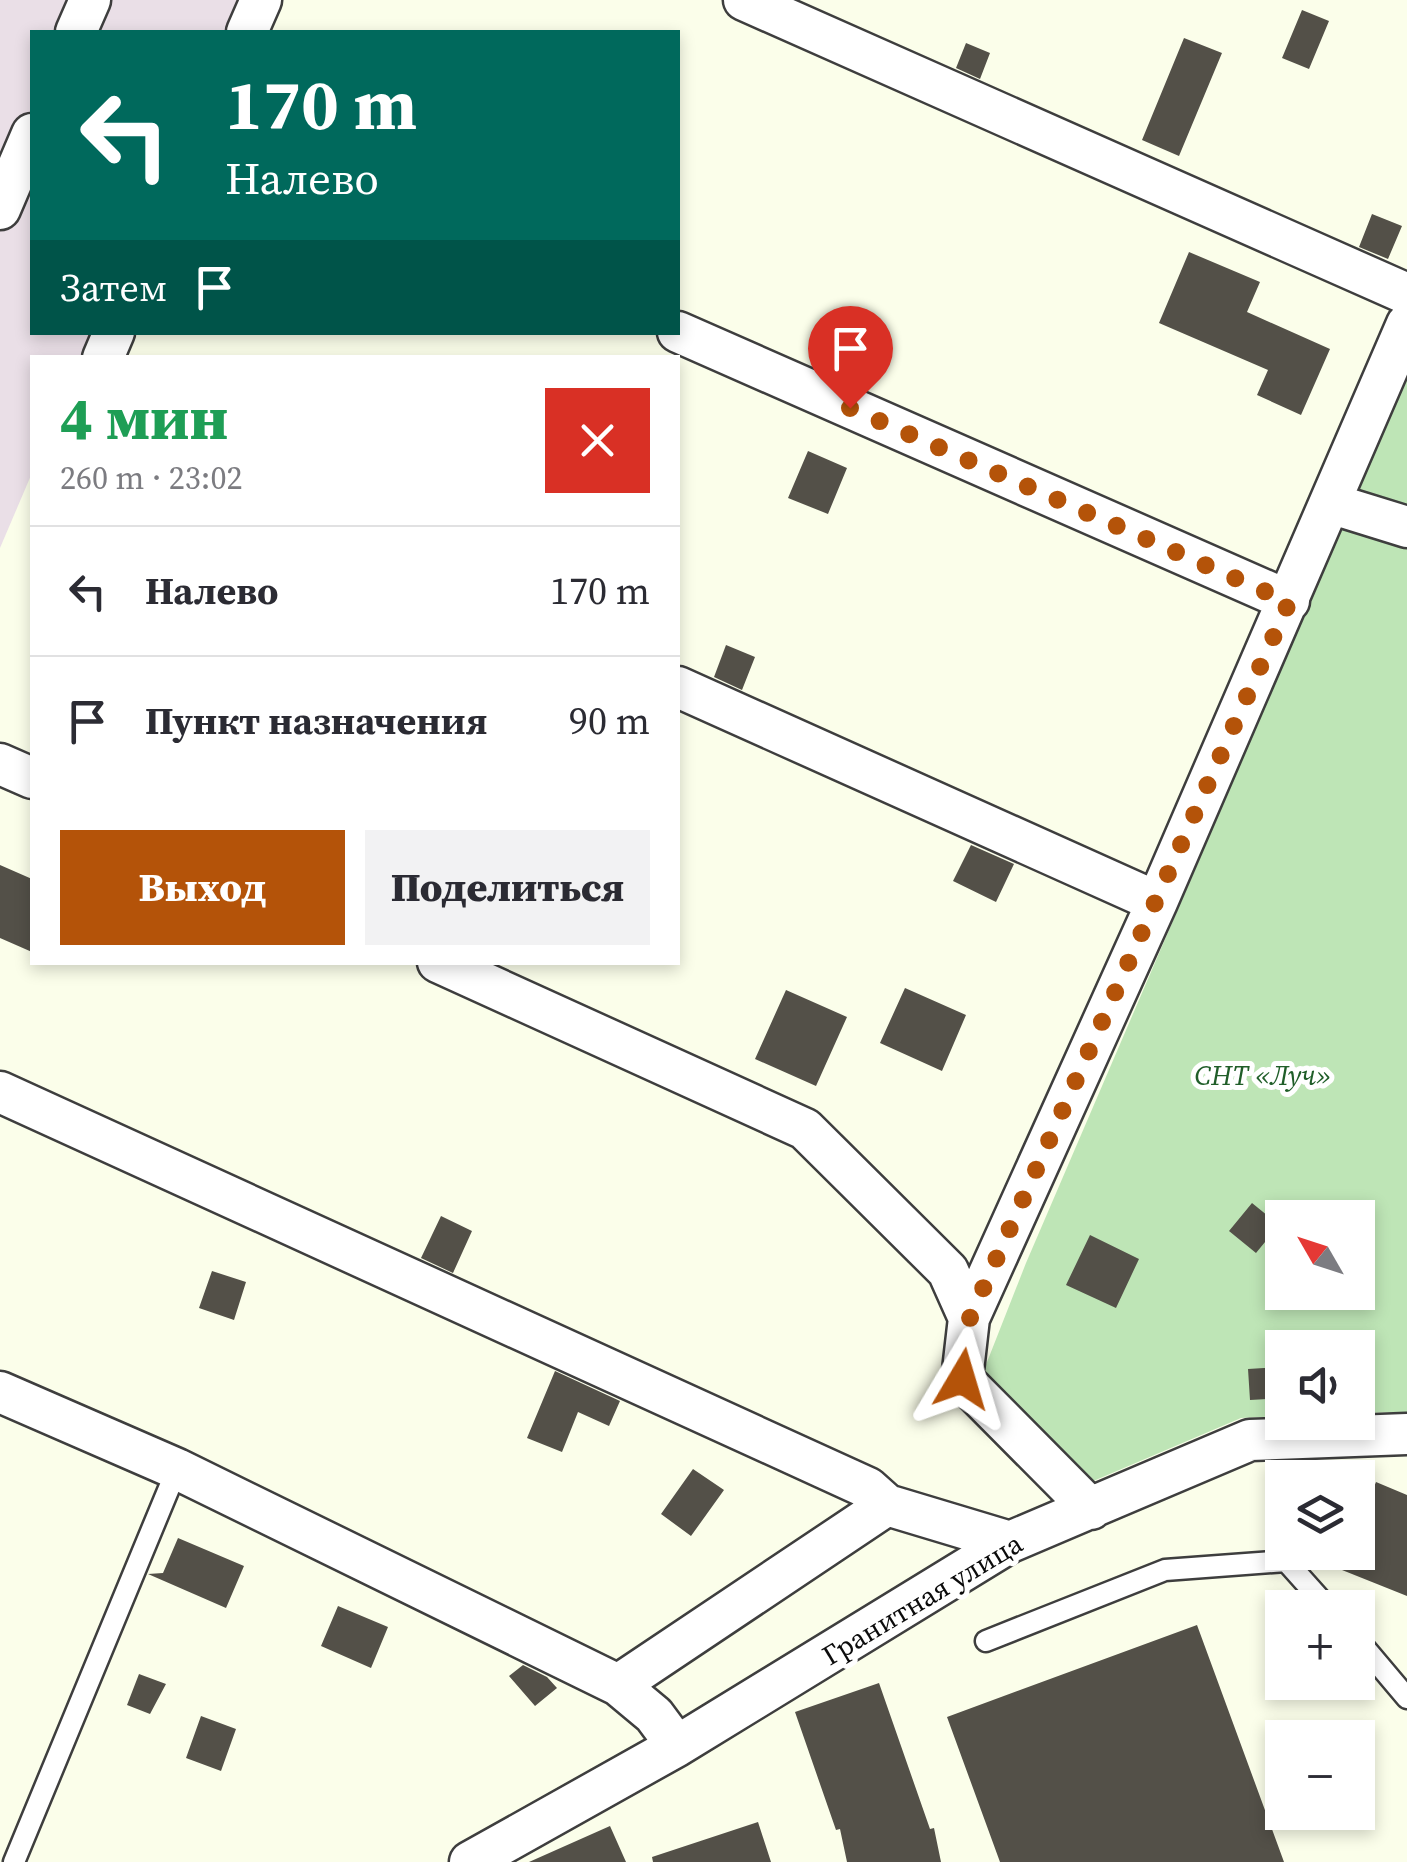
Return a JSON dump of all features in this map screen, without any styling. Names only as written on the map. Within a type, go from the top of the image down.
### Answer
[{"type":"street","points":[[77,30],[90,0]]},
{"type":"street","points":[[248,30],[261,0]]},
{"type":"street","points":[[744,0],[1407,294]]},
{"type":"street","points":[[0,209],[30,139]]},
{"type":"street","points":[[1090,1509],[962,1379],[970,1318],[1289,602],[1407,324]]},
{"type":"street","points":[[680,333],[1289,602]]},
{"type":"street","points":[[1349,509],[1407,527]]},
{"type":"street","points":[[680,688],[1157,902]]},
{"type":"street","points":[[0,764],[30,777]]},
{"type":"street","points":[[445,965],[805,1129],[948,1271],[970,1318]]},
{"type":"street","points":[[0,1092],[868,1488],[887,1505],[1010,1542]]},
{"type":"street","points":[[0,1392],[177,1469],[618,1686],[654,1714],[677,1746]]},
{"type":"street","name":"Гранитная улица","points":[[470,1862],[677,1746],[1010,1542],[1250,1440],[1407,1434]]},
{"type":"street","points":[[618,1686],[887,1505]]},
{"type":"lane","points":[[14,1862],[177,1469]]},
{"type":"lane","points":[[986,1641],[1165,1570],[1286,1561],[1312,1590]]},
{"type":"lane","points":[[1375,1660],[1407,1698]]},
{"type":"shaded area","points":[[0,0],[239,0],[226,30],[30,30],[30,335],[93,335],[84,355],[30,355],[30,478],[0,548]]},
{"type":"green space","name":"СНТ «Луч»","points":[[1407,376],[1407,1412],[1375,1413],[1375,1330],[1265,1330],[1265,1417],[1241,1418],[1091,1482],[978,1385],[1026,1263]]},
{"type":"building","points":[[1302,10],[1329,21],[1309,69],[1282,58]]},
{"type":"building","points":[[1184,38],[1222,53],[1179,156],[1142,140]]},
{"type":"building","points":[[966,43],[990,53],[980,79],[956,68]]},
{"type":"building","points":[[1372,214],[1402,226],[1388,259],[1359,247]]},
{"type":"building","points":[[1189,252],[1260,282],[1247,312],[1330,349],[1301,415],[1257,395],[1268,370],[1159,323]]},
{"type":"building","points":[[808,451],[847,468],[828,514],[788,498]]},
{"type":"building","points":[[726,645],[755,657],[742,690],[714,677]]},
{"type":"building","points":[[971,845],[1014,864],[996,902],[953,881]]},
{"type":"building","points":[[0,865],[30,878],[30,951],[0,938]]},
{"type":"building","points":[[905,988],[966,1015],[942,1071],[880,1043]]},
{"type":"building","points":[[786,990],[847,1017],[816,1086],[755,1059]]},
{"type":"building","points":[[1252,1203],[1265,1214],[1265,1242],[1256,1253],[1229,1231]]},
{"type":"building","points":[[441,1216],[472,1231],[453,1273],[421,1258]]},
{"type":"building","points":[[1090,1235],[1139,1259],[1116,1308],[1066,1285]]},
{"type":"building","points":[[212,1271],[246,1282],[234,1320],[199,1308]]},
{"type":"building","points":[[1265,1368],[1265,1399],[1250,1400],[1248,1369]]},
{"type":"building","points":[[555,1371],[620,1401],[609,1426],[578,1412],[562,1452],[527,1438]]},
{"type":"building","points":[[693,1469],[724,1490],[691,1536],[661,1514]]},
{"type":"building","points":[[1375,1484],[1407,1495],[1407,1596],[1342,1570],[1375,1570]]},
{"type":"building","points":[[178,1538],[244,1566],[226,1608],[148,1574],[163,1573]]},
{"type":"building","points":[[338,1606],[388,1627],[371,1668],[321,1646]]},
{"type":"building","points":[[1197,1625],[1265,1810],[1265,1830],[1272,1830],[1284,1862],[1000,1862],[947,1717]]},
{"type":"building","points":[[523,1665],[547,1677],[557,1688],[535,1706],[509,1676]]},
{"type":"building","points":[[139,1674],[166,1684],[150,1714],[127,1705]]},
{"type":"building","points":[[879,1683],[930,1829],[934,1828],[941,1862],[847,1862],[840,1829],[836,1830],[795,1712]]},
{"type":"building","points":[[201,1716],[236,1729],[221,1771],[186,1758]]},
{"type":"building","points":[[758,1822],[771,1862],[653,1862],[652,1857]]},
{"type":"building","points":[[610,1826],[626,1862],[529,1862]]},
{"type":"route","points":[[850,408],[1289,602],[970,1318],[962,1379]]}]
